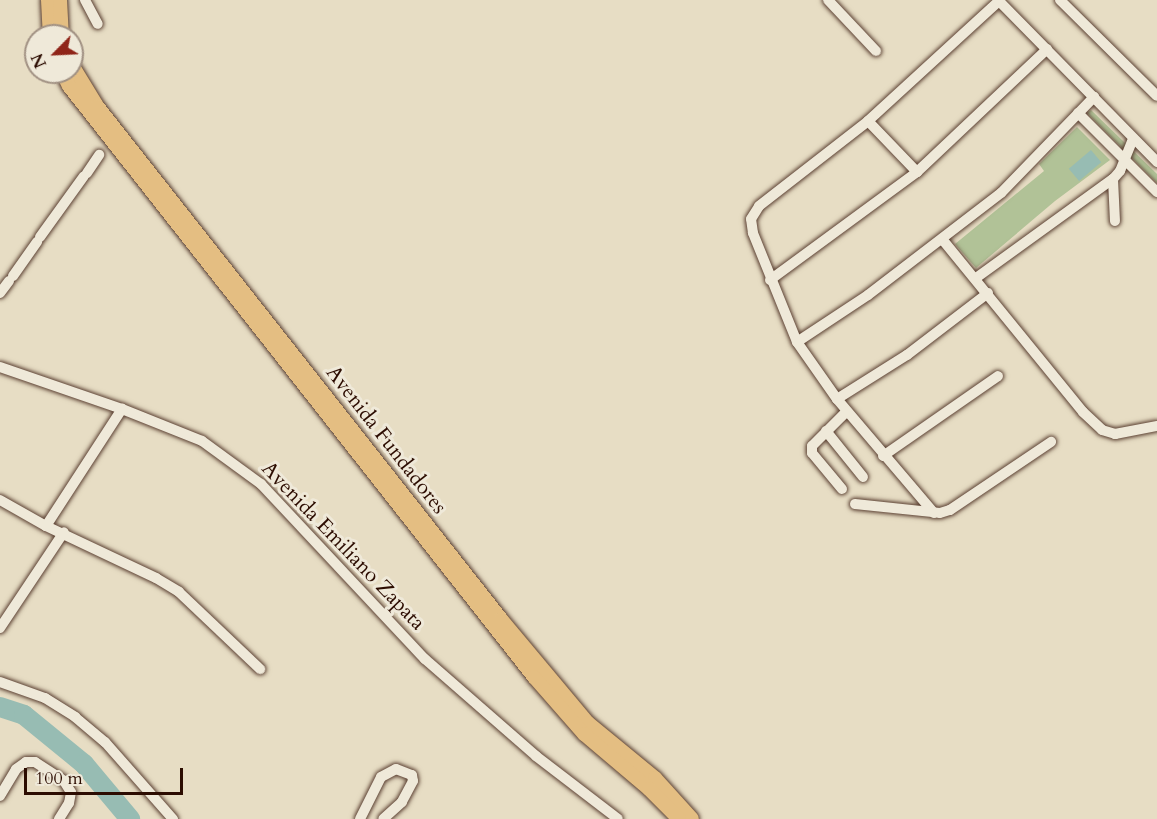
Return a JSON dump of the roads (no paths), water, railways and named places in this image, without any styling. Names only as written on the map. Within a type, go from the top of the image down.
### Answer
[{"type":"main road","points":[[48,0],[49,24]]},
{"type":"main road","points":[[60,0],[61,24]]},
{"type":"main road","name":"Avenida Fundadores","points":[[68,84],[534,676],[584,734],[650,789],[678,819]]},
{"type":"main road","name":"Avenida Fundadores","points":[[84,84],[97,106],[501,619],[588,723],[655,778],[692,819]]},
{"type":"street","points":[[86,0],[98,24]]},
{"type":"street","points":[[828,0],[876,51]]},
{"type":"street","points":[[1060,0],[1157,96]]},
{"type":"street","points":[[934,513],[883,456],[837,399],[797,342],[770,280],[753,233],[751,219],[759,206],[868,121],[994,3],[999,1],[1157,162]]},
{"type":"street","points":[[770,280],[917,172],[1047,49]]},
{"type":"street","points":[[797,342],[868,295],[1001,193],[1094,97]]},
{"type":"street","points":[[1078,113],[1157,192]]},
{"type":"street","points":[[868,121],[917,172]]},
{"type":"street","points":[[976,278],[1113,179],[1133,138]]},
{"type":"street","points":[[0,293],[104,148]]},
{"type":"street","points":[[1113,179],[1115,221]]},
{"type":"street","points":[[942,239],[1083,412],[1102,430],[1115,434],[1157,426]]},
{"type":"street","points":[[837,399],[907,355],[988,293]]},
{"type":"street","name":"Avenida Emiliano Zapata","points":[[0,367],[122,408],[202,441],[261,484],[425,658],[536,756],[618,819]]},
{"type":"street","points":[[883,456],[998,376]]},
{"type":"street","points":[[46,526],[122,408]]},
{"type":"street","points":[[842,489],[812,453],[814,441],[847,411]]},
{"type":"street","points":[[826,430],[863,477]]},
{"type":"street","points":[[855,504],[934,513],[950,510],[1051,442]]},
{"type":"street","points":[[0,500],[46,526],[64,532],[179,592],[260,669]]},
{"type":"street","points":[[0,628],[64,532]]},
{"type":"street","points":[[0,682],[45,698],[75,717],[105,742],[173,819]]},
{"type":"street","points":[[0,796],[16,769],[26,762],[35,762],[64,781],[70,792],[69,803],[59,819]]},
{"type":"street","points":[[360,819],[381,777],[396,770],[412,775],[413,781],[402,802],[383,819]]},
{"type":"water","points":[[1091,150],[1101,162],[1079,181],[1069,169]]},
{"type":"waterway","points":[[0,707],[24,715],[84,764],[130,819]]}]
